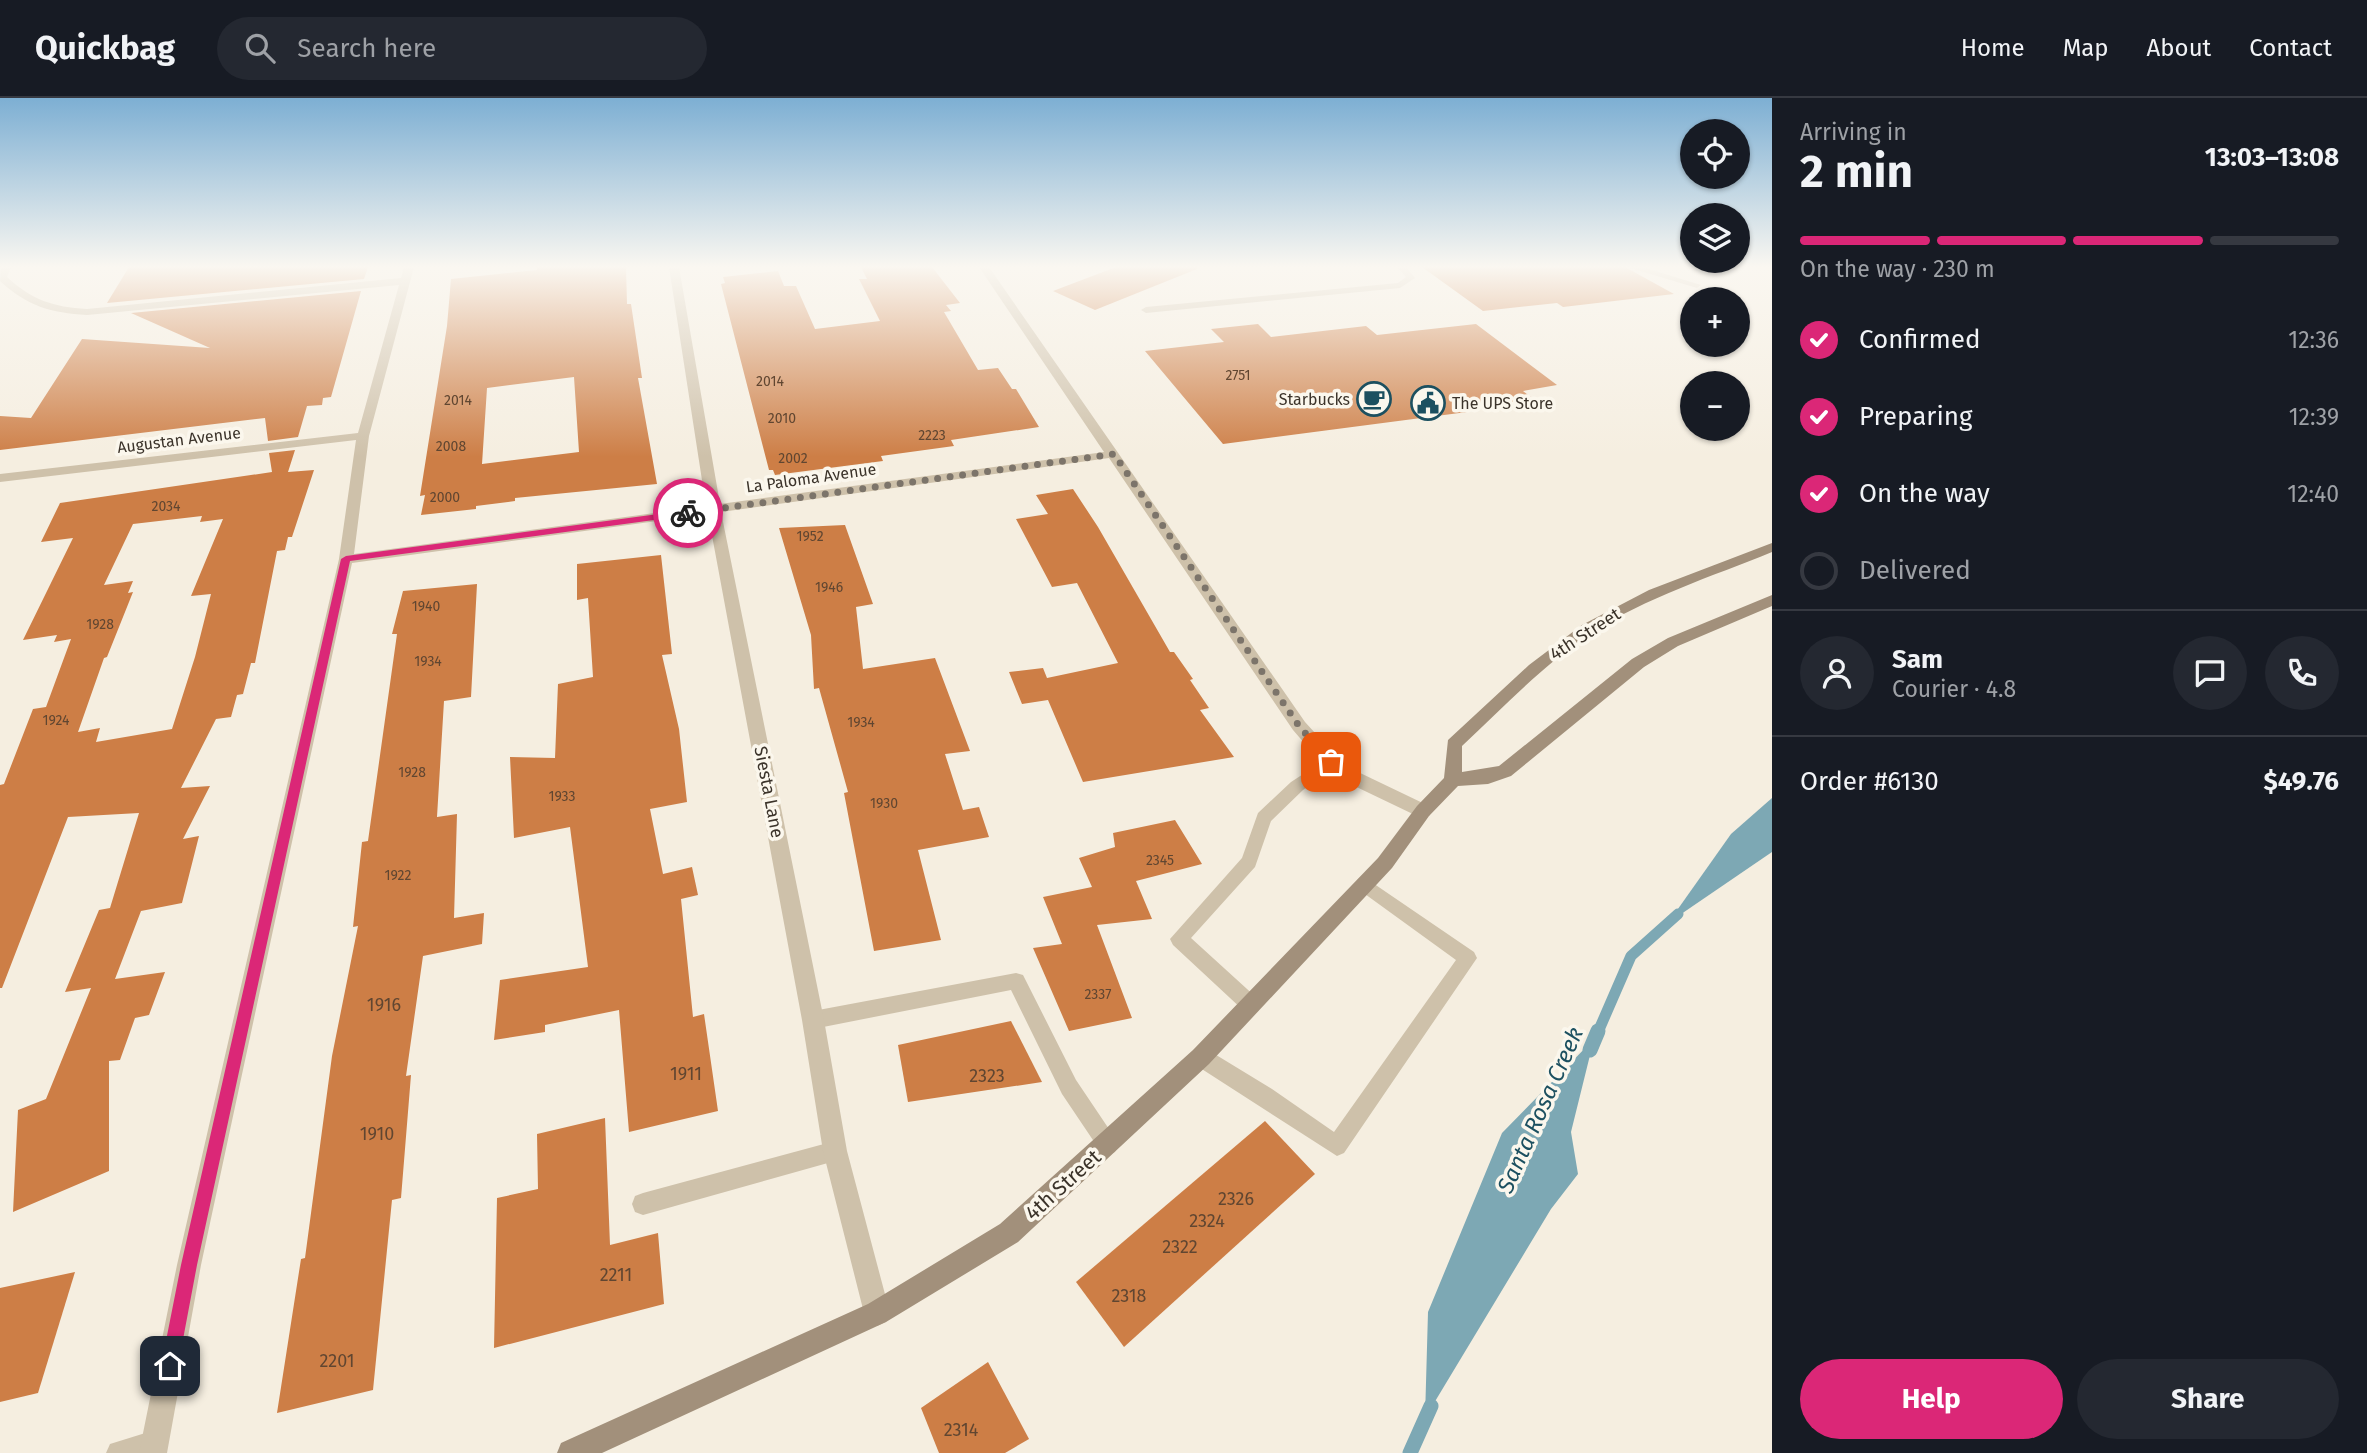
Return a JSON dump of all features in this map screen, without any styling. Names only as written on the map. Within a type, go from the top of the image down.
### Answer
[{"type":"main road","name":"4th Street","points":[[571,1453],[877,1313],[1009,1233],[1201,1057],[1385,863],[1423,811],[1453,780],[1454,744],[1543,662],[1587,628],[1649,596],[1772,547]]},
{"type":"main road","points":[[1453,780],[1488,777],[1504,771],[1638,663],[1673,642],[1772,600]]},
{"type":"street","points":[[154,1447],[189,1265],[346,559],[363,436],[392,330]]},
{"type":"street","name":"Siesta Lane","points":[[684,330],[714,509],[813,1020],[835,1151],[877,1313]]},
{"type":"street","points":[[1028,330],[1299,726],[1331,762],[1350,776],[1423,811]]},
{"type":"street","name":"Augustan Avenue","points":[[0,478],[363,436]]},
{"type":"street","name":"La Paloma Avenue","points":[[346,559],[1114,454]]},
{"type":"lane","points":[[1251,1005],[1179,939],[1249,862],[1264,818],[1297,786],[1331,762]]},
{"type":"lane","points":[[1201,1057],[1265,1096],[1337,1146],[1468,958],[1364,884]]},
{"type":"lane","points":[[813,1020],[1016,981],[1069,1087],[1108,1145]]},
{"type":"lane","points":[[643,1204],[835,1151]]},
{"type":"lane","points":[[119,1453],[154,1447]]},
{"type":"water","points":[[1772,798],[1772,852],[1668,923],[1731,834]]},
{"type":"water","points":[[1594,1039],[1571,1132],[1578,1174],[1551,1209],[1425,1418],[1428,1312],[1502,1133]]},
{"type":"building","points":[[170,330],[350,330],[331,397],[323,398],[322,405],[307,406],[298,437],[268,441],[265,418],[0,450],[0,416],[31,418],[82,339],[210,348]]},
{"type":"building","points":[[446,330],[635,330],[642,378],[638,378],[657,484],[515,498],[515,501],[476,506],[476,509],[421,515],[425,495],[420,496]],"holes":[[[574,377],[579,452],[482,464],[487,388]]]},
{"type":"building","points":[[733,330],[955,330],[978,370],[998,368],[1012,389],[1016,389],[1039,427],[951,440],[954,446],[881,456],[883,461],[775,475],[773,470],[769,470]]},
{"type":"building","points":[[1212,330],[1264,330],[1271,337],[1329,330],[1371,330],[1377,335],[1420,330],[1484,330],[1557,385],[1523,391],[1533,399],[1462,408],[1467,412],[1223,444],[1145,351],[1224,342]]},
{"type":"building","points":[[295,450],[288,472],[314,470],[292,537],[288,537],[285,550],[277,551],[255,663],[251,663],[243,694],[237,695],[231,717],[216,719],[181,788],[210,786],[183,839],[199,836],[182,903],[141,911],[115,979],[165,972],[149,1015],[135,1018],[120,1060],[109,1061],[109,1171],[13,1212],[18,1110],[46,1099],[91,988],[65,992],[99,910],[110,908],[139,813],[68,817],[0,988],[0,785],[4,784],[33,709],[46,707],[71,639],[54,642],[57,635],[23,640],[73,538],[41,542],[60,503],[272,472],[269,453]],"holes":[[[202,516],[200,522],[223,519],[191,596],[211,594],[195,657],[172,729],[96,742],[100,728],[78,732],[104,658],[107,657],[133,592],[128,593],[133,581],[104,585],[133,524]]]},
{"type":"building","points":[[1073,489],[1170,652],[1174,652],[1193,679],[1190,680],[1209,708],[1200,710],[1234,757],[1083,782],[1048,700],[1022,704],[1009,672],[1043,668],[1047,678],[1118,663],[1077,583],[1052,587],[1016,519],[1048,514],[1036,495]]},
{"type":"building","points":[[845,525],[873,604],[856,607],[863,669],[935,658],[970,751],[945,754],[963,810],[979,807],[989,837],[918,850],[941,940],[874,951],[844,793],[848,792],[819,688],[814,689],[811,635],[779,528]]},
{"type":"building","points":[[661,555],[672,654],[662,655],[679,729],[687,802],[650,809],[663,874],[692,867],[698,895],[681,899],[693,1017],[704,1014],[718,1111],[629,1132],[619,1010],[545,1025],[545,1032],[494,1040],[500,980],[588,967],[570,827],[514,838],[510,757],[555,758],[558,684],[593,677],[588,598],[577,600],[577,564]]},
{"type":"building","points":[[477,584],[471,697],[444,701],[437,817],[457,814],[454,918],[484,913],[482,944],[423,956],[406,1076],[411,1075],[401,1198],[392,1200],[373,1390],[277,1413],[301,1259],[305,1258],[332,1056],[358,926],[353,927],[362,842],[368,841],[397,634],[392,634],[403,591]]},
{"type":"building","points":[[1175,820],[1202,864],[1136,881],[1152,919],[1097,925],[1132,1018],[1069,1031],[1033,948],[1062,944],[1043,897],[1092,887],[1079,858],[1115,847],[1113,833]]},
{"type":"building","points":[[1011,1021],[1042,1082],[908,1102],[898,1045]]},
{"type":"building","points":[[605,1118],[610,1245],[658,1233],[664,1304],[494,1348],[497,1198],[538,1189],[537,1134]]},
{"type":"building","points":[[1265,1121],[1315,1174],[1124,1347],[1076,1282]]},
{"type":"building","points":[[75,1272],[38,1393],[0,1402],[0,1288]]},
{"type":"building","points":[[988,1362],[1029,1439],[1005,1453],[939,1453],[921,1408]]},
{"type":"waterway","name":"Santa Rosa Creek","points":[[1598,1032],[1631,956],[1678,914]]},
{"type":"waterway","name":"Santa Rosa Creek","points":[[1590,1050],[1598,1031]]},
{"type":"waterway","name":"Santa Rosa Creek","points":[[1410,1453],[1431,1406]]},
{"type":"way so far","points":[[688,513],[1114,454],[1299,726],[1331,762]]},
{"type":"place","name":"Starbucks","points":[[1374,399]]},
{"type":"place","name":"The UPS Store","points":[[1428,403]]},
{"type":"route","points":[[170,1366],[189,1265],[346,559],[688,513]]}]
